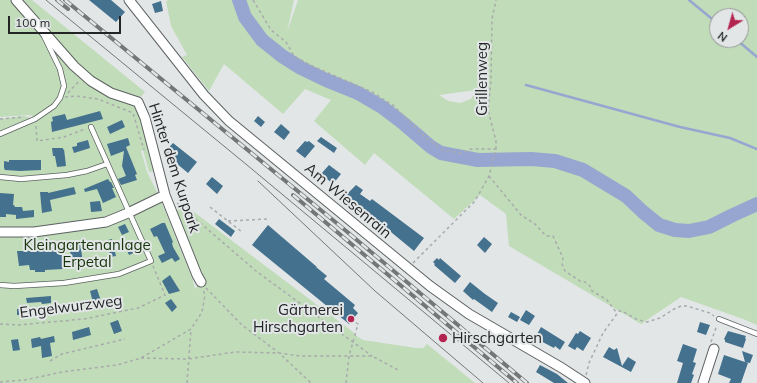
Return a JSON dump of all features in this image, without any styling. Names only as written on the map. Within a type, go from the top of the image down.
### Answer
[{"type":"street","name":"Hinter dem Kurpark","points":[[16,0],[74,66],[91,81],[111,93],[138,102],[145,118],[165,194],[201,282]]},
{"type":"street","name":"Am Wiesenrain","points":[[129,0],[204,95],[229,121],[408,269],[469,314],[584,382]]},
{"type":"street","points":[[0,232],[34,232],[106,222],[128,213],[165,194]]},
{"type":"street","points":[[703,383],[714,349]]},
{"type":"lane","points":[[0,134],[35,119],[54,106],[60,98],[64,86],[60,69],[45,42],[40,27]]},
{"type":"lane","points":[[0,285],[14,286],[64,283],[103,277],[119,274],[151,261],[90,127]]},
{"type":"lane","points":[[0,177],[21,179],[67,175],[87,171],[106,164]]},
{"type":"lane","points":[[719,319],[757,334]]},
{"type":"path","points":[[253,0],[271,30],[286,42],[294,56],[310,65],[372,92],[394,106],[424,136],[444,150],[462,153],[471,149],[496,149]]},
{"type":"path","name":"Grillenweg","points":[[408,269],[475,201],[491,170],[496,149],[496,141],[488,110],[491,81],[492,19],[496,0]]},
{"type":"path","points":[[85,75],[63,98],[76,96],[98,99],[132,114],[143,147]]},
{"type":"path","points":[[0,119],[24,116],[35,119],[37,141],[64,138],[90,127]]},
{"type":"path","points":[[489,176],[521,215],[535,224],[546,236],[553,236],[563,258],[562,264],[565,271],[580,281],[585,282],[590,286],[591,290],[607,300],[616,312],[616,315]]},
{"type":"path","points":[[177,203],[256,271],[372,356],[398,370]]},
{"type":"path","points":[[210,207],[242,232]]},
{"type":"path","points":[[228,221],[268,219]]},
{"type":"path","name":"Engelwurzweg","points":[[0,324],[18,325],[84,319],[138,308],[166,295],[151,261]]},
{"type":"path","points":[[0,382],[25,380],[62,372],[117,365],[141,358],[191,329],[202,312],[205,295],[201,282]]},
{"type":"path","points":[[201,282],[242,325],[279,353],[311,383]]},
{"type":"path","points":[[584,382],[597,345],[603,333],[619,311],[622,311],[636,319],[647,322],[660,318],[674,308],[681,306],[687,306],[710,313],[719,319],[711,343],[714,349]]},
{"type":"path","points":[[346,383],[348,356],[358,324],[352,320]]},
{"type":"path","points":[[187,383],[191,329]]},
{"type":"path","points":[[50,361],[62,354],[125,339]]},
{"type":"path","points":[[141,358],[188,359],[235,352],[279,353],[300,356],[372,356]]},
{"type":"path","points":[[25,380],[28,383]]},
{"type":"green space","name":"Kleingartenanlage Erpetal","points":[[0,0],[11,0],[16,4],[107,95],[134,106],[140,115],[156,171],[149,172],[143,150],[141,151],[147,172],[159,196],[193,280],[195,289],[202,280],[175,213],[182,203],[363,340],[416,348],[423,348],[427,344],[475,383],[0,383],[0,119],[24,116],[34,119],[31,115],[0,117]]},
{"type":"green space","points":[[19,0],[32,0],[145,92],[138,100],[112,90],[92,79],[58,44],[47,28]]},
{"type":"green space","points":[[169,0],[294,0],[287,32],[298,0],[757,0],[757,325],[681,297],[641,324],[509,246],[506,214],[480,195],[454,219],[374,153],[365,165],[314,121],[331,100],[305,89],[283,114],[224,64],[209,91],[182,57],[187,55],[171,26],[166,1]],"holes":[[[476,90],[471,99],[460,103],[448,101],[439,95]]]},
{"type":"building","points":[[89,0],[111,0],[125,12],[116,22]]},
{"type":"building","points":[[161,1],[163,11],[155,13],[152,4]]},
{"type":"building","points":[[100,111],[103,119],[52,132],[52,117],[65,114],[67,120]]},
{"type":"building","points":[[258,116],[265,122],[261,127],[254,121]]},
{"type":"building","points":[[122,120],[125,127],[110,134],[107,127]]},
{"type":"building","points":[[281,124],[290,132],[284,140],[274,132]]},
{"type":"building","points":[[321,137],[337,148],[334,153],[317,141]]},
{"type":"building","points":[[128,138],[130,145],[126,147],[137,174],[135,175],[137,180],[121,185],[118,179],[126,176],[122,166],[124,151],[111,156],[107,144]]},
{"type":"building","points":[[88,140],[90,148],[74,153],[72,147],[77,146],[77,143]]},
{"type":"building","points":[[305,141],[309,141],[315,146],[305,158],[296,151]]},
{"type":"building","points":[[173,143],[197,162],[188,173],[164,153]]},
{"type":"building","points":[[52,148],[64,149],[66,166],[57,167]]},
{"type":"building","points":[[9,160],[41,160],[41,170],[5,170],[4,161],[9,162]]},
{"type":"building","points":[[329,165],[341,174],[333,184],[321,174]]},
{"type":"building","points":[[212,177],[223,186],[217,194],[206,184]]},
{"type":"building","points":[[108,179],[114,188],[112,188],[116,197],[103,203],[97,189],[85,192],[84,189]]},
{"type":"building","points":[[356,185],[363,190],[360,194],[370,201],[372,199],[424,238],[414,251],[346,195]]},
{"type":"building","points":[[74,187],[76,194],[50,200],[52,211],[42,213],[40,192],[48,193]]},
{"type":"building","points":[[0,193],[14,194],[13,205],[15,207],[22,207],[23,211],[34,210],[34,217],[16,219],[16,215],[6,214],[6,217],[0,217]]},
{"type":"building","points":[[100,201],[102,211],[91,212],[90,202]]},
{"type":"building","points":[[219,219],[235,231],[231,237],[215,224]]},
{"type":"building","points":[[165,223],[173,242],[173,247],[180,259],[175,262],[172,258],[162,263],[158,256],[165,253],[157,236],[154,237],[150,229]]},
{"type":"building","points":[[125,224],[129,232],[122,235],[118,227]]},
{"type":"building","points":[[268,225],[327,276],[324,279],[355,305],[353,308],[358,313],[349,324],[252,245]]},
{"type":"building","points":[[484,237],[492,244],[485,253],[477,245]]},
{"type":"building","points":[[112,239],[116,256],[110,257],[108,240]]},
{"type":"building","points":[[80,243],[83,262],[74,265],[68,245]]},
{"type":"building","points":[[134,243],[138,251],[129,255],[125,246]]},
{"type":"building","points":[[61,246],[63,269],[35,272],[35,270],[30,270],[29,265],[19,266],[17,251],[31,251],[31,249],[49,251],[49,247]]},
{"type":"building","points":[[437,258],[439,260],[440,258],[461,276],[455,283],[434,265],[435,264],[433,262]]},
{"type":"building","points":[[170,275],[180,291],[169,294],[162,281]]},
{"type":"building","points":[[470,282],[498,303],[492,312],[474,299],[473,300],[463,291]]},
{"type":"building","points":[[97,289],[103,307],[95,310],[90,291]]},
{"type":"building","points":[[51,296],[51,303],[42,304],[41,302],[27,303],[26,298]]},
{"type":"building","points":[[171,299],[177,307],[172,312],[165,303]]},
{"type":"building","points":[[24,308],[26,314],[17,315],[17,309]]},
{"type":"building","points":[[526,310],[535,316],[529,325],[520,320]]},
{"type":"building","points":[[511,312],[520,317],[517,322],[508,317]]},
{"type":"building","points":[[118,320],[122,331],[114,334],[110,323]]},
{"type":"building","points":[[700,322],[710,325],[706,335],[697,332]]},
{"type":"building","points":[[89,327],[91,335],[73,340],[72,332]]},
{"type":"building","points":[[541,327],[565,342],[560,350],[555,346],[554,348],[535,338]]},
{"type":"building","points":[[580,331],[591,338],[583,351],[577,347],[575,350],[568,346],[576,333],[578,334]]},
{"type":"building","points":[[728,331],[746,336],[743,348],[725,342],[724,339]]},
{"type":"building","points":[[54,336],[55,342],[50,343],[52,356],[42,358],[41,346],[32,348],[31,339],[40,337],[41,339]]},
{"type":"building","points":[[18,339],[20,350],[13,351],[11,340]]},
{"type":"building","points":[[683,344],[697,349],[693,362],[696,363],[692,374],[694,375],[691,383],[677,383],[683,363],[677,361]]},
{"type":"building","points":[[609,347],[614,350],[617,348],[622,366],[628,357],[636,362],[631,372],[603,357]]},
{"type":"building","points":[[742,351],[753,355],[750,363],[745,362]]},
{"type":"building","points":[[724,355],[748,363],[741,383],[729,383],[731,379],[718,374]]},
{"type":"building","points":[[540,365],[557,374],[568,383],[554,383],[536,372]]},
{"type":"waterway","points":[[239,0],[245,17],[262,40],[282,56],[301,68],[358,93],[382,107],[431,147],[441,153],[478,160],[531,159],[555,161],[583,170],[626,196],[659,225],[675,230],[689,231],[709,227],[757,204]]},
{"type":"waterway","points":[[689,0],[709,16]]},
{"type":"waterway","points":[[746,48],[757,57]]},
{"type":"waterway","points":[[526,85],[680,127],[730,138],[757,149]]},
{"type":"tram line","points":[[46,0],[509,383]]},
{"type":"tram line","points":[[258,181],[375,291],[483,383]]},
{"type":"railway","points":[[57,0],[68,9]]},
{"type":"railway","points":[[65,0],[339,225],[527,383]]},
{"type":"railway","points":[[293,195],[517,383]]},
{"type":"place","name":"Gärtnerei Hirschgarten","points":[[351,319]]},
{"type":"place","name":"Hirschgarten","points":[[443,338]]}]
